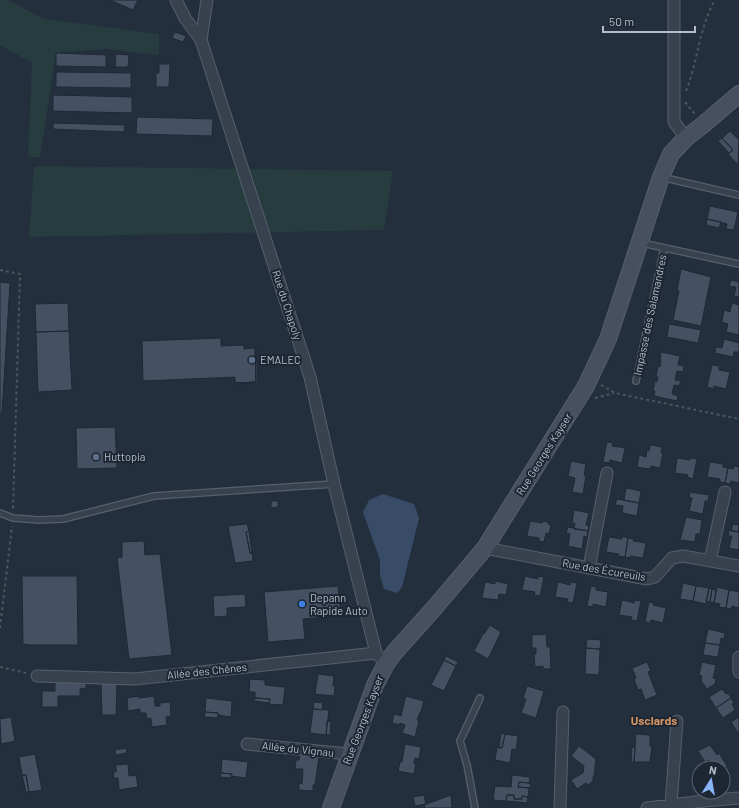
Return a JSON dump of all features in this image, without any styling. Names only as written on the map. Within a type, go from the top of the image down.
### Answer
[{"type":"street","name":"Rue du Chapoly","points":[[176,0],[185,18],[202,40],[310,377],[334,484],[381,658]]},
{"type":"street","name":"Rue du Chapoly","points":[[202,40],[207,0]]},
{"type":"street","points":[[674,0],[674,122],[686,138]]},
{"type":"street","name":"Rue Georges Kayser","points":[[331,808],[349,754],[375,685],[381,658],[394,653],[485,548],[586,386],[608,339],[661,177],[672,154],[686,138],[739,94]]},
{"type":"street","points":[[589,568],[607,473]]},
{"type":"street","points":[[710,561],[725,492]]},
{"type":"street","name":"Rue des Écureuils","points":[[485,548],[647,579],[655,577],[672,558],[683,556],[739,566]]},
{"type":"street","points":[[739,657],[739,672]]},
{"type":"street","name":"Allée des Chênes","points":[[37,676],[135,679],[381,658]]},
{"type":"street","points":[[560,808],[563,712]]},
{"type":"street","points":[[671,805],[677,721]]},
{"type":"street","name":"Allée du Vignau","points":[[247,744],[349,754]]},
{"type":"street","points":[[649,808],[739,798]]},
{"type":"lane","points":[[661,177],[739,195]]},
{"type":"lane","points":[[639,243],[739,264]]},
{"type":"lane","name":"Impasse des Salamandres","points":[[636,381],[664,248]]},
{"type":"lane","points":[[0,513],[13,518],[39,520],[63,519],[154,496],[334,484]]},
{"type":"lane","points":[[475,808],[467,765],[460,741],[480,698]]},
{"type":"path","points":[[686,92],[692,78],[704,21],[715,0]]},
{"type":"path","points":[[683,100],[704,124]]},
{"type":"path","points":[[0,270],[20,274],[13,518],[0,628]]},
{"type":"path","points":[[595,398],[615,393],[739,419]]},
{"type":"path","points":[[0,667],[37,676]]},
{"type":"green space","points":[[0,0],[8,0],[44,19],[159,34],[159,55],[105,49],[56,53],[40,157],[28,157],[32,63],[0,45]]},
{"type":"green space","points":[[34,166],[393,171],[384,230],[29,237]]},
{"type":"water","points":[[383,494],[414,504],[419,518],[402,587],[397,593],[384,589],[380,575],[380,560],[363,512],[369,500]]},
{"type":"building","points":[[110,0],[138,0],[133,10]]},
{"type":"building","points":[[175,32],[186,36],[183,42],[172,38]]},
{"type":"building","points":[[56,53],[106,55],[106,67],[56,66]]},
{"type":"building","points":[[116,54],[129,55],[128,67],[115,67]]},
{"type":"building","points":[[159,64],[170,64],[169,87],[156,87],[156,73],[159,73]]},
{"type":"building","points":[[56,72],[131,73],[131,88],[56,87]]},
{"type":"building","points":[[53,95],[132,97],[132,113],[53,111]]},
{"type":"building","points":[[137,117],[213,119],[212,136],[136,134]]},
{"type":"building","points":[[53,123],[125,125],[124,132],[53,129]]},
{"type":"building","points":[[730,131],[739,140],[738,165],[728,154],[733,150],[722,138]]},
{"type":"building","points":[[722,138],[733,150],[729,153],[718,141]]},
{"type":"building","points":[[710,206],[738,212],[734,230],[726,229],[727,224],[707,219]]},
{"type":"building","points":[[707,219],[721,222],[719,228],[706,225]]},
{"type":"building","points":[[681,269],[711,277],[701,326],[673,320],[679,291],[677,290]]},
{"type":"building","points":[[731,280],[739,282],[739,297],[734,296],[736,287],[729,286]]},
{"type":"building","points":[[0,282],[10,283],[2,413],[0,413]]},
{"type":"building","points":[[68,303],[69,331],[36,332],[35,304]]},
{"type":"building","points":[[732,303],[739,305],[739,335],[726,332],[728,324],[722,322],[724,310],[730,312]]},
{"type":"building","points":[[669,324],[701,330],[698,343],[667,337]]},
{"type":"building","points":[[69,331],[72,390],[38,392],[36,332]]},
{"type":"building","points":[[221,338],[221,346],[244,345],[244,349],[255,348],[256,382],[235,383],[235,377],[143,381],[142,341]]},
{"type":"building","points":[[724,339],[739,343],[739,352],[734,352],[733,357],[715,353],[716,347],[722,348]]},
{"type":"building","points":[[255,348],[258,383],[235,384],[256,382]]},
{"type":"building","points":[[661,352],[680,356],[678,365],[684,366],[683,372],[677,371],[675,380],[681,381],[679,386],[674,385],[672,394],[678,396],[677,401],[654,396],[655,391],[653,391],[655,381],[657,382],[658,377],[656,376],[658,366],[660,367]]},
{"type":"building","points":[[712,365],[719,366],[719,370],[730,372],[726,389],[714,386],[714,389],[707,387]]},
{"type":"building","points":[[115,427],[117,468],[77,469],[76,428]]},
{"type":"building","points":[[607,442],[613,443],[612,446],[625,448],[622,463],[610,460],[609,463],[603,462]]},
{"type":"building","points":[[650,446],[661,447],[662,449],[661,453],[663,453],[660,468],[651,466],[650,469],[637,467],[639,455],[646,457],[647,450],[649,451]]},
{"type":"building","points":[[677,458],[690,460],[691,458],[697,459],[693,479],[687,477],[688,475],[675,473]]},
{"type":"building","points":[[571,461],[586,464],[583,494],[572,492],[575,478],[568,476]]},
{"type":"building","points":[[710,462],[723,464],[723,467],[728,468],[725,483],[720,482],[720,479],[707,477]]},
{"type":"building","points":[[734,466],[739,467],[739,483],[731,481],[730,484],[725,483],[728,468],[733,469]]},
{"type":"building","points":[[626,488],[641,491],[639,503],[624,500]]},
{"type":"building","points":[[690,492],[709,495],[708,501],[705,501],[703,514],[689,511],[692,498],[689,497]]},
{"type":"building","points":[[617,499],[639,503],[637,516],[622,513],[623,506],[615,505]]},
{"type":"building","points":[[271,501],[278,501],[278,507],[271,508]]},
{"type":"building","points":[[574,510],[589,513],[586,525],[589,526],[588,531],[574,529],[575,523],[572,523]]},
{"type":"building","points":[[686,517],[702,520],[700,534],[696,534],[695,542],[680,540]]},
{"type":"building","points":[[530,521],[542,523],[543,521],[548,522],[548,524],[551,525],[549,534],[546,533],[544,542],[539,541],[539,538],[527,536]]},
{"type":"building","points":[[247,524],[249,531],[246,532],[253,561],[235,563],[228,526]]},
{"type":"building","points":[[733,524],[739,525],[738,532],[731,531]]},
{"type":"building","points":[[568,527],[588,531],[587,537],[584,536],[582,549],[568,546],[570,534],[566,533]]},
{"type":"building","points":[[729,530],[739,532],[739,550],[729,548],[732,536],[728,536]]},
{"type":"building","points":[[249,531],[252,553],[250,553],[246,532]]},
{"type":"building","points":[[622,536],[628,538],[625,557],[618,556],[619,554],[606,552],[609,537],[622,539]]},
{"type":"building","points":[[628,538],[634,539],[633,541],[646,543],[643,558],[630,556],[630,558],[625,557]]},
{"type":"building","points":[[144,541],[145,555],[160,554],[172,655],[129,659],[117,558],[122,557],[122,542]]},
{"type":"building","points":[[22,576],[77,576],[78,645],[23,644]]},
{"type":"building","points":[[525,576],[538,579],[538,576],[544,577],[540,596],[534,595],[535,592],[522,590]]},
{"type":"building","points":[[495,581],[508,584],[506,595],[499,594],[498,600],[482,598],[485,582],[495,584]]},
{"type":"building","points":[[558,582],[570,585],[571,582],[577,583],[573,603],[567,602],[568,599],[555,597]]},
{"type":"building","points":[[683,583],[696,586],[693,601],[680,599]]},
{"type":"building","name":"Depann Rapide Auto","points":[[338,586],[341,616],[303,619],[305,639],[268,642],[264,592]]},
{"type":"building","points":[[591,586],[596,587],[596,590],[608,592],[606,607],[593,604],[593,607],[587,606]]},
{"type":"building","points":[[696,586],[709,588],[706,604],[693,601]]},
{"type":"building","points":[[717,587],[729,590],[726,608],[719,607],[720,604],[714,603]]},
{"type":"building","points":[[709,588],[712,589],[710,602],[706,601]]},
{"type":"building","points":[[712,589],[716,590],[714,603],[710,602]]},
{"type":"building","points":[[729,590],[739,592],[739,608],[732,606],[731,609],[726,608]]},
{"type":"building","points":[[245,594],[246,607],[227,608],[227,616],[214,617],[213,596]]},
{"type":"building","points":[[622,600],[634,603],[635,600],[641,601],[637,621],[631,620],[632,617],[619,615]]},
{"type":"building","points":[[649,602],[654,603],[653,605],[666,608],[663,623],[651,620],[650,623],[645,622]]},
{"type":"building","points":[[490,625],[501,632],[488,659],[474,651],[483,634]]},
{"type":"building","points":[[708,629],[725,633],[724,639],[721,638],[720,645],[705,643]]},
{"type":"building","points":[[546,634],[547,647],[550,647],[551,669],[543,669],[543,666],[535,667],[534,654],[536,654],[536,648],[532,648],[532,635]]},
{"type":"building","points":[[587,639],[601,640],[600,649],[586,648]]},
{"type":"building","points":[[705,643],[720,645],[718,657],[703,655]]},
{"type":"building","points":[[586,648],[600,649],[599,675],[585,674]]},
{"type":"building","points":[[446,656],[458,662],[456,666],[444,660]]},
{"type":"building","points":[[444,660],[456,666],[444,691],[431,685]]},
{"type":"building","points":[[647,662],[651,671],[648,672],[657,695],[645,700],[641,689],[638,690],[634,679],[636,678],[632,668]]},
{"type":"building","points":[[702,662],[716,665],[713,678],[716,679],[715,684],[707,689],[701,681],[702,676],[699,675]]},
{"type":"building","points":[[318,674],[334,676],[334,696],[315,694]]},
{"type":"building","points":[[250,679],[265,680],[265,685],[285,687],[283,705],[269,704],[270,699],[255,698],[255,692],[249,692]]},
{"type":"building","points":[[55,682],[86,683],[86,688],[80,689],[80,696],[58,696],[58,707],[42,707],[42,691],[55,691]]},
{"type":"building","points":[[101,683],[117,683],[116,715],[102,715]]},
{"type":"building","points":[[527,686],[544,691],[536,718],[521,713],[526,699],[523,698]]},
{"type":"building","points":[[722,689],[726,694],[728,693],[731,698],[716,708],[709,697]]},
{"type":"building","points":[[139,696],[139,698],[154,696],[155,706],[160,706],[160,703],[170,702],[171,716],[166,717],[167,725],[152,727],[151,718],[147,719],[146,713],[140,713],[140,709],[128,711],[127,698]]},
{"type":"building","points":[[406,696],[424,701],[417,720],[419,721],[415,737],[402,733],[405,725],[400,723],[400,725],[392,723],[394,714],[401,716]]},
{"type":"building","points":[[206,698],[232,701],[231,717],[218,715],[218,713],[205,712]]},
{"type":"building","points":[[255,698],[270,699],[269,703],[254,701]]},
{"type":"building","points":[[731,698],[734,703],[732,704],[735,710],[723,718],[716,708]]},
{"type":"building","points":[[314,702],[323,703],[322,710],[313,709]]},
{"type":"building","points":[[313,709],[329,710],[326,735],[310,733]]},
{"type":"building","points":[[205,712],[218,713],[218,718],[204,717]]},
{"type":"building","points":[[11,717],[15,741],[1,744],[0,719]]},
{"type":"building","points":[[739,717],[739,733],[738,733],[731,722]]},
{"type":"building","points":[[327,721],[331,722],[330,735],[326,735]]},
{"type":"building","points":[[501,733],[505,734],[502,748],[499,748]]},
{"type":"building","points":[[505,734],[518,736],[516,750],[512,749],[510,763],[495,760],[497,747],[502,748]]},
{"type":"building","points":[[636,734],[650,735],[650,746],[652,746],[650,762],[634,762]]},
{"type":"building","points":[[405,744],[421,747],[419,759],[415,758],[414,764],[416,764],[414,774],[398,771],[400,762],[402,762]]},
{"type":"building","points":[[710,745],[717,755],[719,753],[723,760],[704,760],[698,751]]},
{"type":"building","points":[[579,746],[596,759],[593,781],[588,785],[586,783],[577,789],[571,780],[583,773],[584,766],[571,756]]},
{"type":"building","points":[[632,747],[635,748],[634,762],[631,762]]},
{"type":"building","points":[[126,748],[127,753],[116,755],[115,750]]},
{"type":"building","points":[[35,754],[42,790],[29,792],[26,775],[22,775],[19,757]]},
{"type":"building","points":[[300,755],[319,757],[313,791],[299,790],[299,783],[302,784],[303,769],[295,769],[296,760],[299,760]]},
{"type":"building","points":[[222,759],[248,762],[246,778],[221,773]]},
{"type":"building","points":[[128,764],[129,776],[136,775],[138,787],[119,790],[118,778],[114,778],[113,772],[116,772],[116,765]]},
{"type":"building","points":[[221,773],[232,774],[231,778],[220,777]]},
{"type":"building","points":[[22,775],[26,775],[29,792],[26,792]]},
{"type":"building","points":[[512,775],[530,777],[529,783],[519,782],[518,787],[529,788],[528,797],[522,796],[522,799],[514,799],[514,795],[507,795],[506,801],[493,800],[495,786],[511,787]]},
{"type":"building","points":[[519,782],[529,783],[531,786],[529,788],[518,787]]},
{"type":"building","points":[[424,795],[426,804],[415,806],[413,797]]},
{"type":"building","points":[[451,795],[452,808],[425,808],[424,805]]},
{"type":"building","points":[[507,795],[514,795],[514,799],[522,799],[522,796],[528,797],[527,803],[506,801]]},
{"type":"place","name":"EMALEC","points":[[252,360]]},
{"type":"place","name":"Huttopia","points":[[96,457]]},
{"type":"place","name":"Depann Rapide Auto","points":[[302,604]]},
{"type":"district","name":"Usclards","points":[[654,721]]}]
